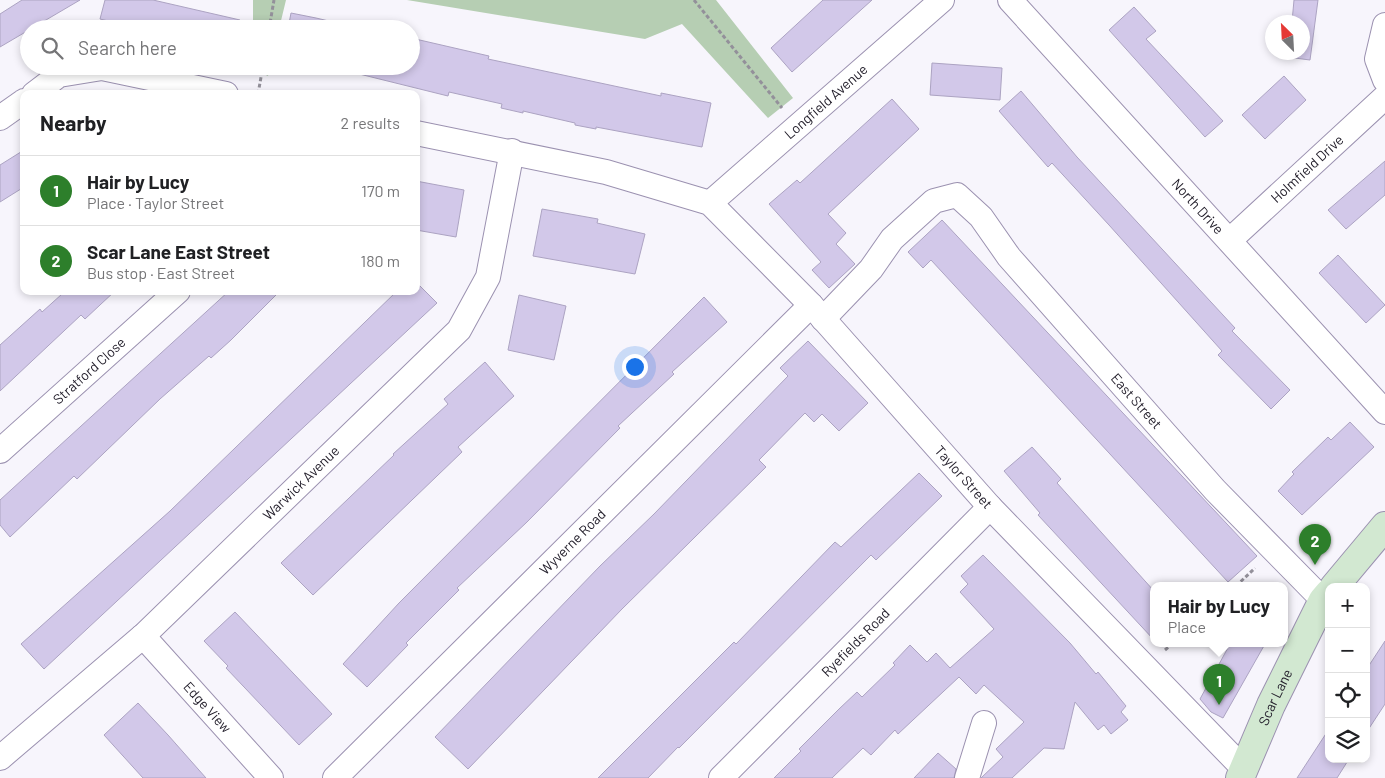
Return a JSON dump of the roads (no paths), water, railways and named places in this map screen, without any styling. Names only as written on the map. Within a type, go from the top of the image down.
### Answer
[{"type":"main road","name":"Scar Lane","points":[[1337,583],[1385,526]]},
{"type":"main road","name":"Scar Lane","points":[[1242,774],[1271,704],[1325,601]]},
{"type":"street","name":"Longfield Avenue","points":[[710,203],[942,0]]},
{"type":"street","name":"North Drive","points":[[1010,0],[1385,412]]},
{"type":"street","points":[[1385,25],[1377,59],[1385,80]]},
{"type":"street","points":[[40,90],[59,76],[64,75]]},
{"type":"street","points":[[135,75],[207,90]]},
{"type":"street","name":"Holmfield Drive","points":[[1230,240],[1385,98]]},
{"type":"street","points":[[0,118],[20,104]]},
{"type":"street","points":[[420,134],[512,151]]},
{"type":"street","name":"Taylor Street","points":[[512,151],[606,172],[680,192],[710,203],[817,312],[990,507],[1242,774]]},
{"type":"street","name":"Warwick Avenue","points":[[0,758],[143,636],[459,330],[488,277],[512,151]]},
{"type":"street","name":"Wyverne Road","points":[[335,778],[817,312],[871,269],[892,239],[934,201],[957,195]]},
{"type":"street","name":"East Street","points":[[957,195],[981,217],[1009,257],[1215,490],[1325,589]]},
{"type":"street","name":"Stratford Close","points":[[0,452],[174,295]]},
{"type":"street","name":"Ryefields Road","points":[[721,778],[990,507]]},
{"type":"street","name":"Edge View","points":[[143,636],[271,778]]},
{"type":"street","points":[[967,778],[984,724]]},
{"type":"place","name":"Scar Lane East Street","points":[[1315,565]]},
{"type":"place","name":"Hair by Lucy","points":[[1219,705]]}]
